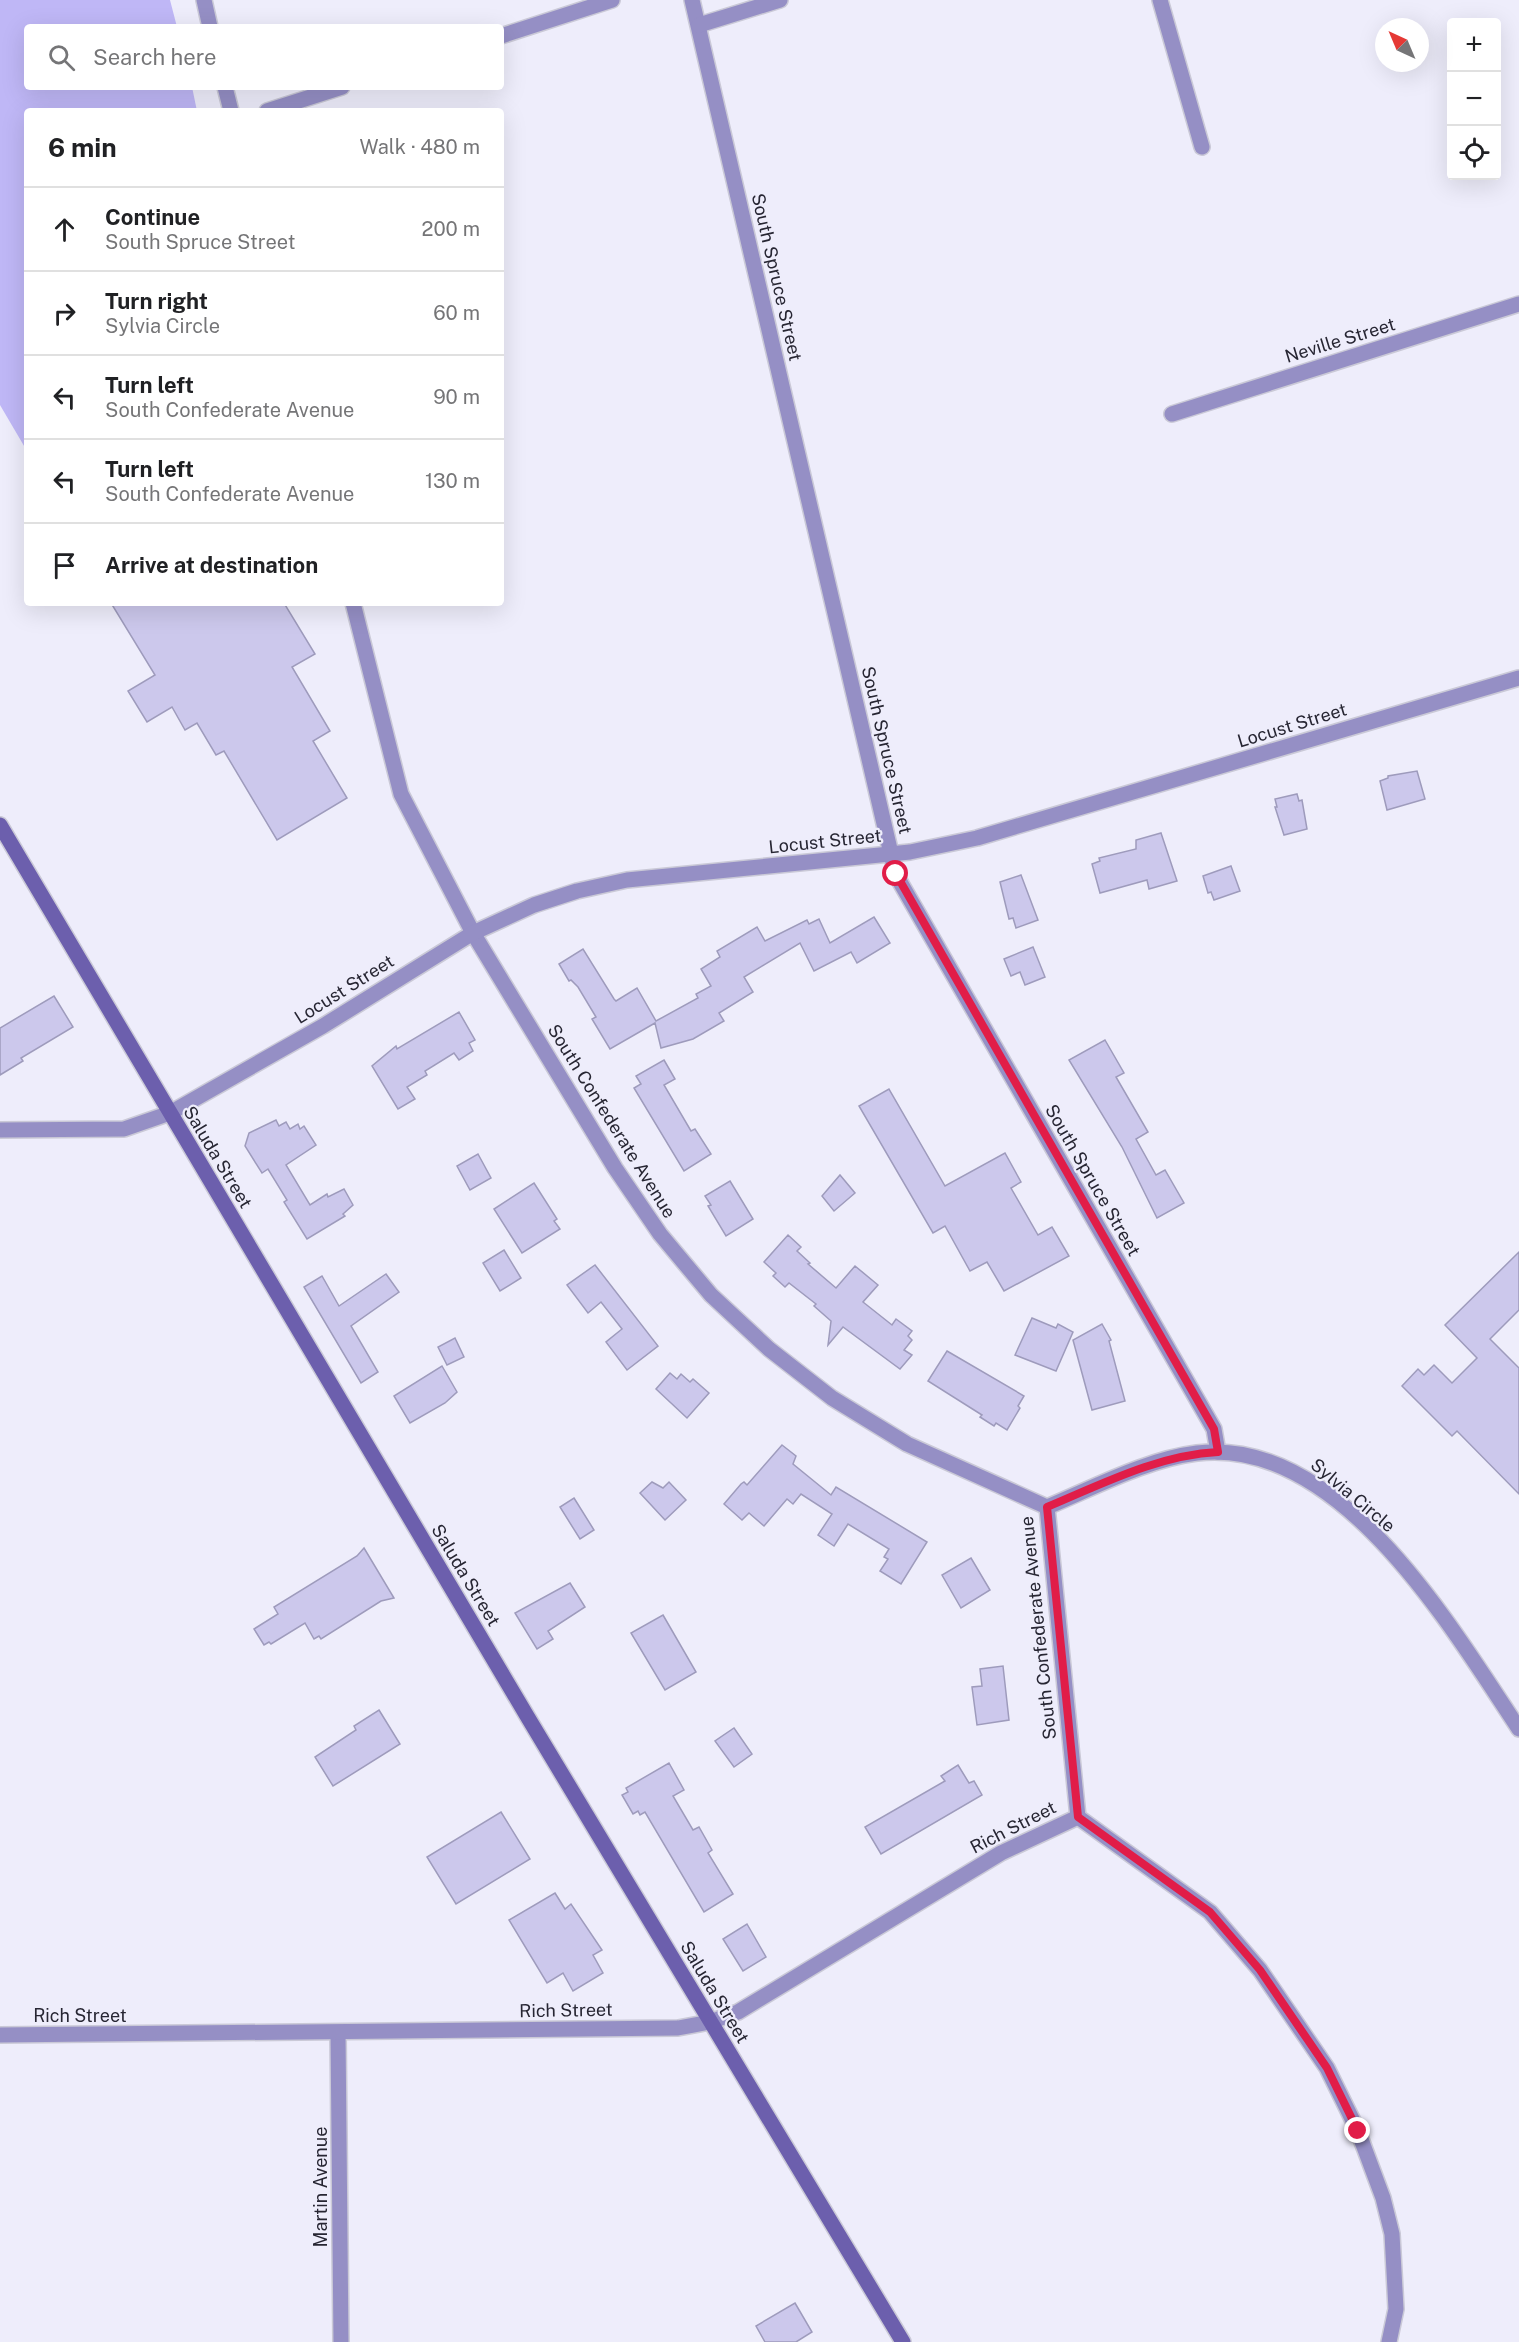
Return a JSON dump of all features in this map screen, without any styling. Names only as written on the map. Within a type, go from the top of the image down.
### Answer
[{"type":"main road","name":"Saluda Street","points":[[0,825],[903,2342]]},
{"type":"street","points":[[204,0],[209,24]]},
{"type":"street","points":[[504,35],[612,0]]},
{"type":"street","name":"South Spruce Street","points":[[692,0],[896,874],[916,914],[1214,1429],[1218,1452]]},
{"type":"street","points":[[699,25],[780,0]]},
{"type":"street","points":[[1160,0],[1202,147]]},
{"type":"street","points":[[226,90],[230,108]]},
{"type":"street","points":[[276,108],[333,90]]},
{"type":"street","name":"Neville Street","points":[[1172,414],[1519,304]]},
{"type":"street","name":"South Confederate Avenue","points":[[354,606],[401,794],[473,933],[615,1168],[660,1234],[711,1294],[769,1349],[832,1398],[907,1444],[1047,1507],[1078,1817]]},
{"type":"street","name":"Locust Street","points":[[0,1130],[124,1129],[170,1113],[323,1026],[473,933],[534,905],[577,891],[627,880],[915,852],[977,838],[1519,678]]},
{"type":"street","name":"Sylvia Circle","points":[[1047,1507],[1134,1470],[1195,1453],[1218,1452],[1263,1458],[1287,1467],[1303,1476],[1367,1527],[1406,1569],[1446,1620],[1519,1729]]},
{"type":"street","points":[[1078,1817],[1210,1912],[1260,1970],[1327,2068],[1358,2131],[1383,2198],[1392,2234],[1395,2309],[1389,2342]]},
{"type":"street","name":"Rich Street","points":[[0,2035],[678,2028],[711,2022],[738,2012],[1001,1853],[1078,1817]]},
{"type":"street","name":"Martin Avenue","points":[[338,2033],[341,2342]]},
{"type":"shaded area","points":[[0,0],[170,0],[176,24],[24,24],[24,90],[193,90],[196,108],[24,108],[24,446],[0,405]]},
{"type":"building","points":[[113,606],[286,606],[315,654],[292,667],[330,731],[313,741],[347,798],[277,840],[224,751],[216,755],[197,723],[185,730],[172,707],[147,722],[128,691],[155,675]]},
{"type":"building","points":[[1417,771],[1425,799],[1387,810],[1380,781],[1388,776]]},
{"type":"building","points":[[1297,794],[1299,801],[1302,800],[1307,829],[1284,835],[1275,807],[1277,807],[1275,799]]},
{"type":"building","points":[[1161,833],[1177,881],[1149,889],[1147,880],[1100,893],[1092,864],[1100,861],[1099,858],[1136,849],[1136,840]]},
{"type":"building","points":[[1231,866],[1240,891],[1214,900],[1211,892],[1208,893],[1203,876]]},
{"type":"building","points":[[1021,875],[1038,920],[1016,928],[1013,918],[1009,919],[1000,882]]},
{"type":"building","points":[[874,917],[890,943],[857,963],[851,952],[814,971],[800,943],[744,977],[753,992],[719,1013],[724,1021],[693,1039],[661,1048],[655,1023],[610,1049],[592,1019],[596,1017],[578,987],[571,980],[569,981],[559,964],[583,949],[616,1001],[637,988],[656,1021],[698,998],[696,994],[711,986],[701,969],[720,957],[717,951],[757,927],[765,941],[807,920],[809,924],[819,919],[830,943]]},
{"type":"building","points":[[1033,947],[1045,977],[1025,985],[1020,972],[1011,976],[1004,959]]},
{"type":"building","points":[[54,996],[73,1027],[21,1058],[23,1061],[0,1075],[0,1028]]},
{"type":"building","points":[[459,1012],[475,1040],[469,1043],[473,1051],[459,1060],[454,1053],[425,1071],[427,1075],[407,1087],[415,1099],[398,1109],[372,1066],[396,1046],[397,1049]]},
{"type":"building","points":[[1105,1040],[1124,1073],[1116,1077],[1148,1132],[1136,1139],[1156,1175],[1165,1170],[1184,1203],[1157,1218],[1122,1147],[1069,1060]]},
{"type":"building","points":[[664,1060],[675,1079],[664,1085],[691,1131],[695,1129],[711,1154],[684,1171],[634,1088],[641,1084],[636,1076]]},
{"type":"building","points":[[889,1089],[945,1186],[1005,1153],[1021,1182],[1011,1188],[1038,1235],[1052,1227],[1069,1256],[1004,1291],[987,1262],[970,1271],[945,1226],[933,1233],[859,1106]]},
{"type":"building","points":[[276,1120],[279,1126],[286,1122],[290,1129],[298,1124],[300,1129],[304,1126],[316,1145],[286,1165],[310,1205],[327,1194],[328,1197],[344,1189],[353,1205],[343,1214],[345,1216],[307,1239],[284,1202],[287,1200],[268,1169],[262,1173],[245,1146],[249,1133]]},
{"type":"building","points":[[478,1154],[491,1178],[470,1190],[457,1166]]},
{"type":"building","points":[[840,1175],[855,1193],[834,1211],[822,1196]]},
{"type":"building","points":[[730,1181],[753,1219],[726,1236],[708,1206],[711,1205],[705,1196]]},
{"type":"building","points":[[534,1183],[557,1219],[554,1221],[560,1229],[522,1253],[494,1209]]},
{"type":"building","points":[[788,1235],[801,1247],[797,1251],[810,1263],[808,1264],[836,1288],[855,1266],[878,1285],[863,1302],[892,1325],[896,1319],[912,1331],[908,1336],[912,1340],[904,1350],[912,1355],[900,1369],[843,1327],[828,1345],[831,1321],[814,1306],[816,1304],[789,1283],[785,1287],[773,1276],[776,1273],[764,1262]]},
{"type":"building","points":[[504,1250],[521,1278],[500,1291],[483,1263]]},
{"type":"building","points":[[1519,1252],[1519,1310],[1490,1339],[1519,1368],[1519,1494],[1457,1431],[1452,1436],[1402,1386],[1418,1369],[1424,1375],[1434,1365],[1452,1383],[1477,1358],[1445,1325]]},
{"type":"building","points":[[595,1265],[658,1346],[627,1370],[606,1342],[622,1329],[601,1302],[588,1313],[567,1285]]},
{"type":"building","points":[[386,1274],[399,1292],[351,1326],[378,1372],[361,1383],[304,1287],[322,1276],[339,1306]]},
{"type":"building","points":[[1032,1318],[1056,1328],[1058,1324],[1073,1332],[1056,1371],[1015,1355]]},
{"type":"building","points":[[1102,1324],[1111,1340],[1109,1341],[1125,1401],[1092,1410],[1073,1340]]},
{"type":"building","points":[[455,1338],[464,1357],[447,1365],[438,1347]]},
{"type":"building","points":[[947,1351],[1024,1396],[1007,1430],[996,1423],[994,1426],[980,1417],[982,1415],[928,1381]]},
{"type":"building","points":[[442,1366],[457,1392],[445,1403],[410,1423],[394,1396]]},
{"type":"building","points":[[670,1373],[677,1379],[681,1374],[690,1382],[693,1379],[709,1393],[687,1418],[656,1389]]},
{"type":"building","points":[[782,1445],[796,1456],[793,1464],[831,1495],[836,1487],[927,1542],[901,1584],[880,1571],[888,1559],[884,1557],[889,1549],[848,1524],[834,1546],[818,1535],[832,1514],[801,1494],[793,1504],[787,1499],[764,1526],[749,1513],[742,1520],[724,1504],[741,1484],[744,1482],[747,1485]]},
{"type":"building","points":[[652,1482],[663,1488],[669,1482],[686,1500],[665,1520],[640,1493]]},
{"type":"building","points":[[574,1498],[594,1530],[580,1539],[560,1507]]},
{"type":"building","points":[[364,1548],[394,1598],[381,1601],[321,1639],[319,1636],[314,1639],[305,1623],[271,1644],[269,1642],[264,1645],[254,1629],[278,1614],[274,1607],[357,1556]]},
{"type":"building","points":[[971,1558],[990,1590],[961,1608],[942,1575]]},
{"type":"building","points":[[570,1583],[585,1607],[548,1631],[553,1639],[537,1649],[515,1613]]},
{"type":"building","points":[[663,1615],[696,1672],[665,1690],[631,1633]]},
{"type":"building","points":[[1003,1666],[1009,1720],[977,1725],[972,1687],[982,1686],[980,1669]]},
{"type":"building","points":[[379,1710],[400,1744],[333,1786],[315,1757],[356,1730],[354,1726]]},
{"type":"building","points":[[734,1728],[752,1754],[734,1767],[715,1741]]},
{"type":"building","points":[[669,1763],[684,1790],[673,1796],[693,1830],[699,1827],[712,1850],[708,1853],[733,1894],[704,1912],[645,1812],[640,1815],[638,1811],[633,1814],[622,1795],[628,1792],[626,1788]]},
{"type":"building","points":[[958,1765],[969,1783],[974,1781],[982,1795],[881,1854],[865,1827],[945,1781],[941,1776]]},
{"type":"building","points":[[501,1812],[530,1859],[456,1904],[427,1857]]},
{"type":"building","points":[[555,1893],[565,1909],[571,1904],[602,1950],[593,1955],[603,1973],[573,1991],[563,1973],[547,1983],[509,1920]]},
{"type":"building","points":[[747,1924],[766,1957],[743,1971],[723,1939]]},
{"type":"building","points":[[795,2303],[812,2332],[796,2342],[765,2342],[756,2326]]},
{"type":"route","points":[[896,874],[916,914],[1214,1429],[1218,1452],[1195,1453],[1134,1470],[1047,1507],[1078,1817],[1210,1912],[1260,1970],[1327,2068],[1358,2131]]}]
